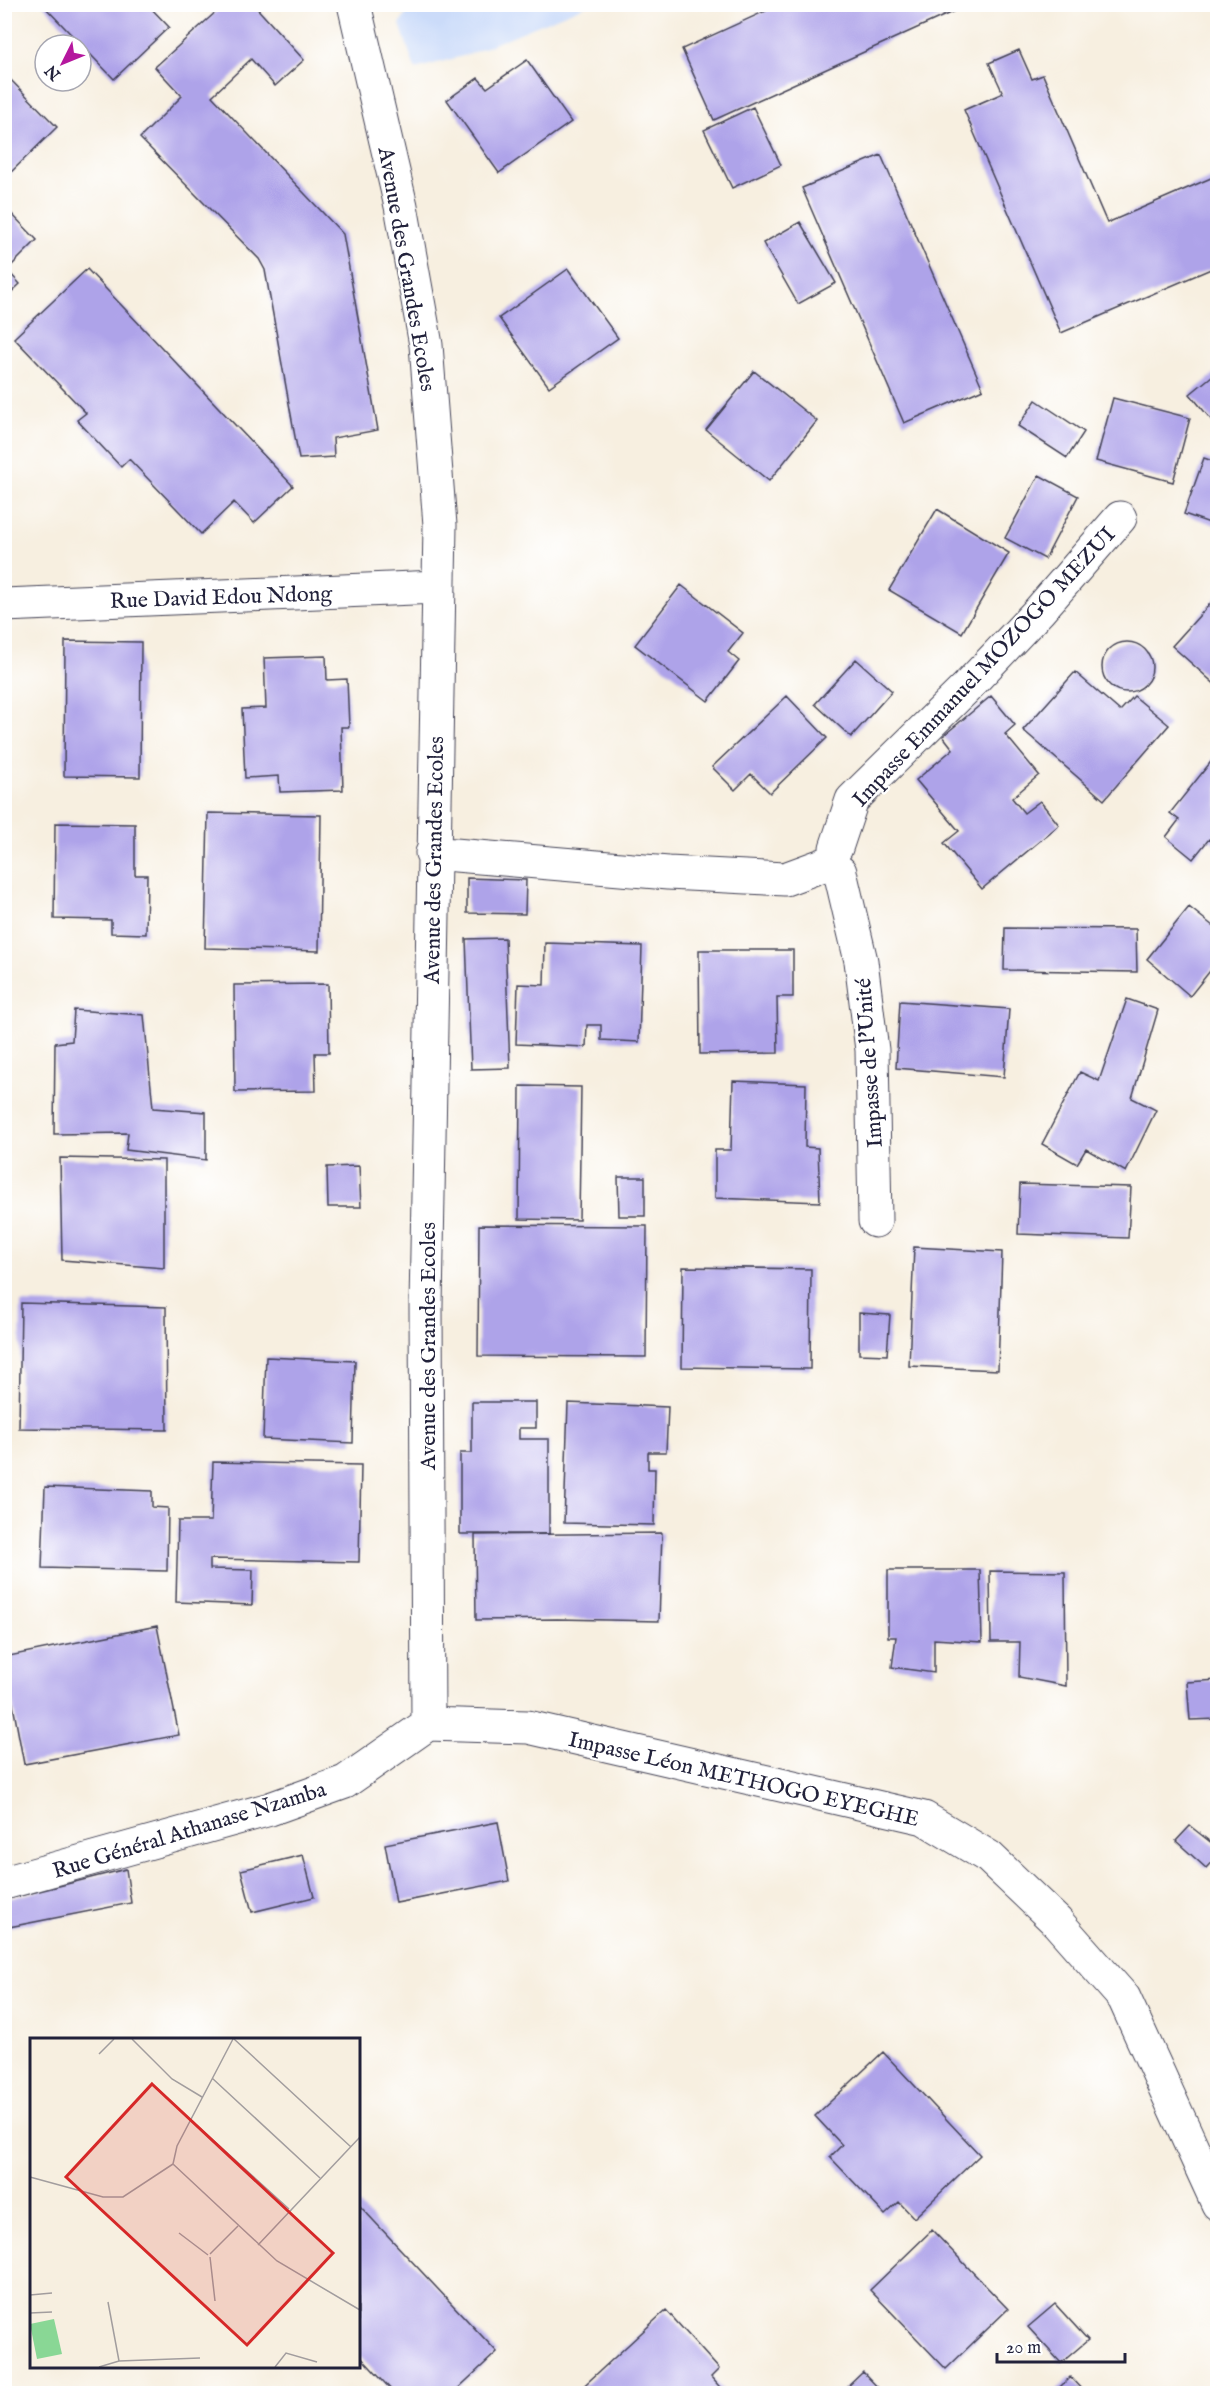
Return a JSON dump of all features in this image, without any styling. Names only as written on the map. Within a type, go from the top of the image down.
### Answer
[{"type":"street","name":"Avenue des Grandes Ecoles","points":[[354,4],[401,206],[426,345],[440,525],[432,853],[426,1306],[428,1724]]},
{"type":"street","name":"Impasse Emmanuel MOZOGO MEZUI","points":[[833,862],[852,800],[965,689],[1039,611],[1120,518]]},
{"type":"street","name":"Rue David Edou Ndong","points":[[4,605],[437,587]]},
{"type":"street","points":[[432,853],[668,873],[785,879],[833,862]]},
{"type":"street","name":"Impasse de l'Unité","points":[[833,862],[861,961],[872,1050],[875,1221]]},
{"type":"street","name":"Rue Général Athanase Nzamba","points":[[4,1883],[270,1809],[345,1782],[428,1724]]},
{"type":"street","name":"Impasse Léon METHOGO EYEGHE","points":[[428,1724],[528,1727],[924,1818],[989,1857],[1057,1922],[1124,1998],[1218,2204]]},
{"type":"shaded area","points":[[412,5],[587,5],[467,55],[415,69],[400,24]]},
{"type":"building","points":[[42,4],[147,4],[169,27],[114,79],[93,57],[93,33],[70,33]]},
{"type":"building","points":[[213,4],[253,4],[304,60],[275,86],[251,59],[212,96],[343,234],[378,430],[333,438],[334,457],[299,459],[265,270],[259,259],[140,138],[182,96],[155,67],[218,10]]},
{"type":"building","points":[[781,4],[970,4],[714,120],[682,49]]},
{"type":"building","points":[[1019,50],[1032,79],[1043,75],[1107,223],[1218,175],[1218,266],[1061,333],[964,110],[1003,93],[989,63]]},
{"type":"building","points":[[527,60],[571,122],[499,173],[447,100],[478,78],[487,88]]},
{"type":"building","points":[[4,73],[57,127],[4,179]]},
{"type":"building","points":[[753,107],[781,165],[732,188],[704,130]]},
{"type":"building","points":[[881,155],[983,389],[904,423],[802,188]]},
{"type":"building","points":[[6,208],[37,240],[7,270],[20,284],[4,299]]},
{"type":"building","points":[[800,222],[836,283],[798,304],[763,243]]},
{"type":"building","points":[[87,269],[293,486],[254,523],[234,502],[201,534],[129,459],[121,467],[77,420],[86,413],[14,338]]},
{"type":"building","points":[[568,269],[618,338],[549,387],[499,318]]},
{"type":"building","points":[[754,371],[817,421],[769,481],[706,430]]},
{"type":"building","points":[[1218,371],[1218,428],[1190,394]]},
{"type":"building","points":[[1113,398],[1190,418],[1173,482],[1096,461]]},
{"type":"building","points":[[1036,400],[1084,432],[1067,458],[1018,426]]},
{"type":"building","points":[[1204,458],[1218,463],[1218,526],[1184,514]]},
{"type":"building","points":[[1039,475],[1078,496],[1045,559],[1005,538]]},
{"type":"building","points":[[937,509],[1009,553],[962,633],[889,590]]},
{"type":"building","points":[[681,585],[743,633],[728,652],[739,661],[708,701],[635,645]]},
{"type":"building","points":[[1218,595],[1218,687],[1172,646]]},
{"type":"building","points":[[65,641],[141,642],[140,777],[64,776]]},
{"type":"building","points":[[1127,642],[1141,646],[1148,653],[1152,667],[1148,681],[1141,688],[1127,692],[1113,688],[1106,681],[1102,667],[1106,653],[1113,646]]},
{"type":"building","points":[[326,656],[327,680],[347,679],[349,727],[341,727],[343,790],[280,792],[279,776],[245,778],[242,709],[266,708],[264,658]]},
{"type":"building","points":[[856,659],[892,691],[851,737],[815,704]]},
{"type":"building","points":[[1075,672],[1120,711],[1134,696],[1169,725],[1104,800],[1023,730]]},
{"type":"building","points":[[787,696],[827,738],[770,793],[751,774],[735,790],[712,767]]},
{"type":"building","points":[[991,696],[1015,725],[1005,734],[1039,775],[1012,798],[1024,813],[1040,801],[1059,825],[982,889],[944,843],[959,831],[916,780],[953,749],[943,736]]},
{"type":"building","points":[[1218,753],[1218,846],[1209,839],[1193,859],[1166,837],[1179,820],[1170,813]]},
{"type":"building","points":[[208,813],[321,815],[319,951],[205,948]]},
{"type":"building","points":[[55,823],[135,824],[135,875],[147,875],[146,934],[111,933],[111,920],[54,919]]},
{"type":"building","points":[[467,878],[526,880],[525,914],[467,913]]},
{"type":"building","points":[[1189,907],[1218,930],[1218,961],[1190,996],[1147,959]]},
{"type":"building","points":[[1005,928],[1136,929],[1137,972],[1004,970]]},
{"type":"building","points":[[505,938],[510,1068],[471,1069],[466,939]]},
{"type":"building","points":[[545,943],[642,946],[639,1042],[601,1040],[601,1025],[587,1025],[586,1047],[516,1044],[518,984],[544,985]]},
{"type":"building","points":[[699,950],[793,950],[793,997],[777,997],[778,1053],[700,1054]]},
{"type":"building","points":[[328,984],[329,1053],[315,1053],[316,1091],[235,1092],[234,985]]},
{"type":"building","points":[[1127,999],[1158,1010],[1132,1098],[1156,1110],[1126,1172],[1086,1149],[1077,1164],[1042,1144],[1080,1072],[1099,1081]]},
{"type":"building","points":[[900,1001],[1009,1009],[1004,1077],[896,1068]]},
{"type":"building","points":[[74,1010],[144,1015],[153,1108],[206,1112],[206,1160],[126,1150],[128,1133],[54,1134],[55,1043],[72,1041]]},
{"type":"building","points":[[733,1081],[806,1084],[805,1147],[818,1148],[820,1202],[715,1198],[715,1150],[731,1150]]},
{"type":"building","points":[[520,1086],[581,1087],[579,1220],[519,1219]]},
{"type":"building","points":[[60,1158],[164,1160],[164,1268],[62,1260]]},
{"type":"building","points":[[359,1166],[361,1207],[328,1207],[327,1167]]},
{"type":"building","points":[[618,1177],[645,1177],[645,1216],[619,1216]]},
{"type":"building","points":[[1020,1184],[1131,1187],[1128,1238],[1018,1234]]},
{"type":"building","points":[[479,1225],[647,1226],[646,1357],[478,1356]]},
{"type":"building","points":[[914,1247],[1002,1252],[998,1370],[909,1366]]},
{"type":"building","points":[[683,1267],[811,1269],[810,1369],[682,1367]]},
{"type":"building","points":[[21,1303],[166,1307],[167,1430],[19,1428]]},
{"type":"building","points":[[859,1313],[890,1315],[887,1355],[859,1354]]},
{"type":"building","points":[[266,1357],[355,1361],[353,1443],[263,1439]]},
{"type":"building","points":[[472,1402],[536,1402],[536,1428],[519,1428],[519,1439],[549,1439],[549,1534],[460,1534],[460,1453],[472,1453]]},
{"type":"building","points":[[568,1403],[668,1407],[666,1452],[648,1452],[648,1469],[655,1469],[654,1525],[564,1523]]},
{"type":"building","points":[[213,1462],[361,1465],[359,1562],[210,1559],[210,1569],[253,1570],[252,1605],[176,1602],[178,1521],[211,1521]]},
{"type":"building","points":[[45,1487],[152,1491],[152,1507],[168,1508],[167,1571],[42,1568]]},
{"type":"building","points":[[662,1533],[659,1621],[476,1620],[475,1535]]},
{"type":"building","points":[[888,1570],[980,1570],[982,1642],[934,1639],[934,1673],[892,1667],[896,1637],[888,1637]]},
{"type":"building","points":[[990,1571],[1065,1572],[1066,1686],[1019,1677],[1020,1642],[991,1642]]},
{"type":"building","points":[[157,1626],[179,1735],[24,1764],[4,1657]]},
{"type":"building","points":[[1218,1680],[1218,1719],[1190,1720],[1187,1682]]},
{"type":"building","points":[[498,1822],[509,1881],[396,1903],[385,1844]]},
{"type":"building","points":[[1190,1826],[1218,1848],[1218,1855],[1206,1868],[1176,1841]]},
{"type":"building","points":[[303,1855],[314,1897],[252,1912],[241,1870]]},
{"type":"building","points":[[126,1869],[131,1903],[4,1928],[4,1900]]},
{"type":"building","points":[[883,2052],[980,2155],[914,2218],[899,2202],[885,2215],[830,2157],[842,2145],[815,2116]]},
{"type":"building","points":[[360,2206],[497,2352],[452,2394],[395,2394],[360,2356]]},
{"type":"building","points":[[932,2230],[1008,2309],[946,2369],[870,2290]]},
{"type":"building","points":[[1055,2304],[1088,2340],[1061,2363],[1028,2327]]},
{"type":"building","points":[[666,2310],[719,2369],[711,2377],[726,2394],[575,2394]]},
{"type":"building","points":[[863,2372],[884,2394],[840,2394]]},
{"type":"building","points":[[1070,2377],[1086,2394],[1053,2394]]}]
